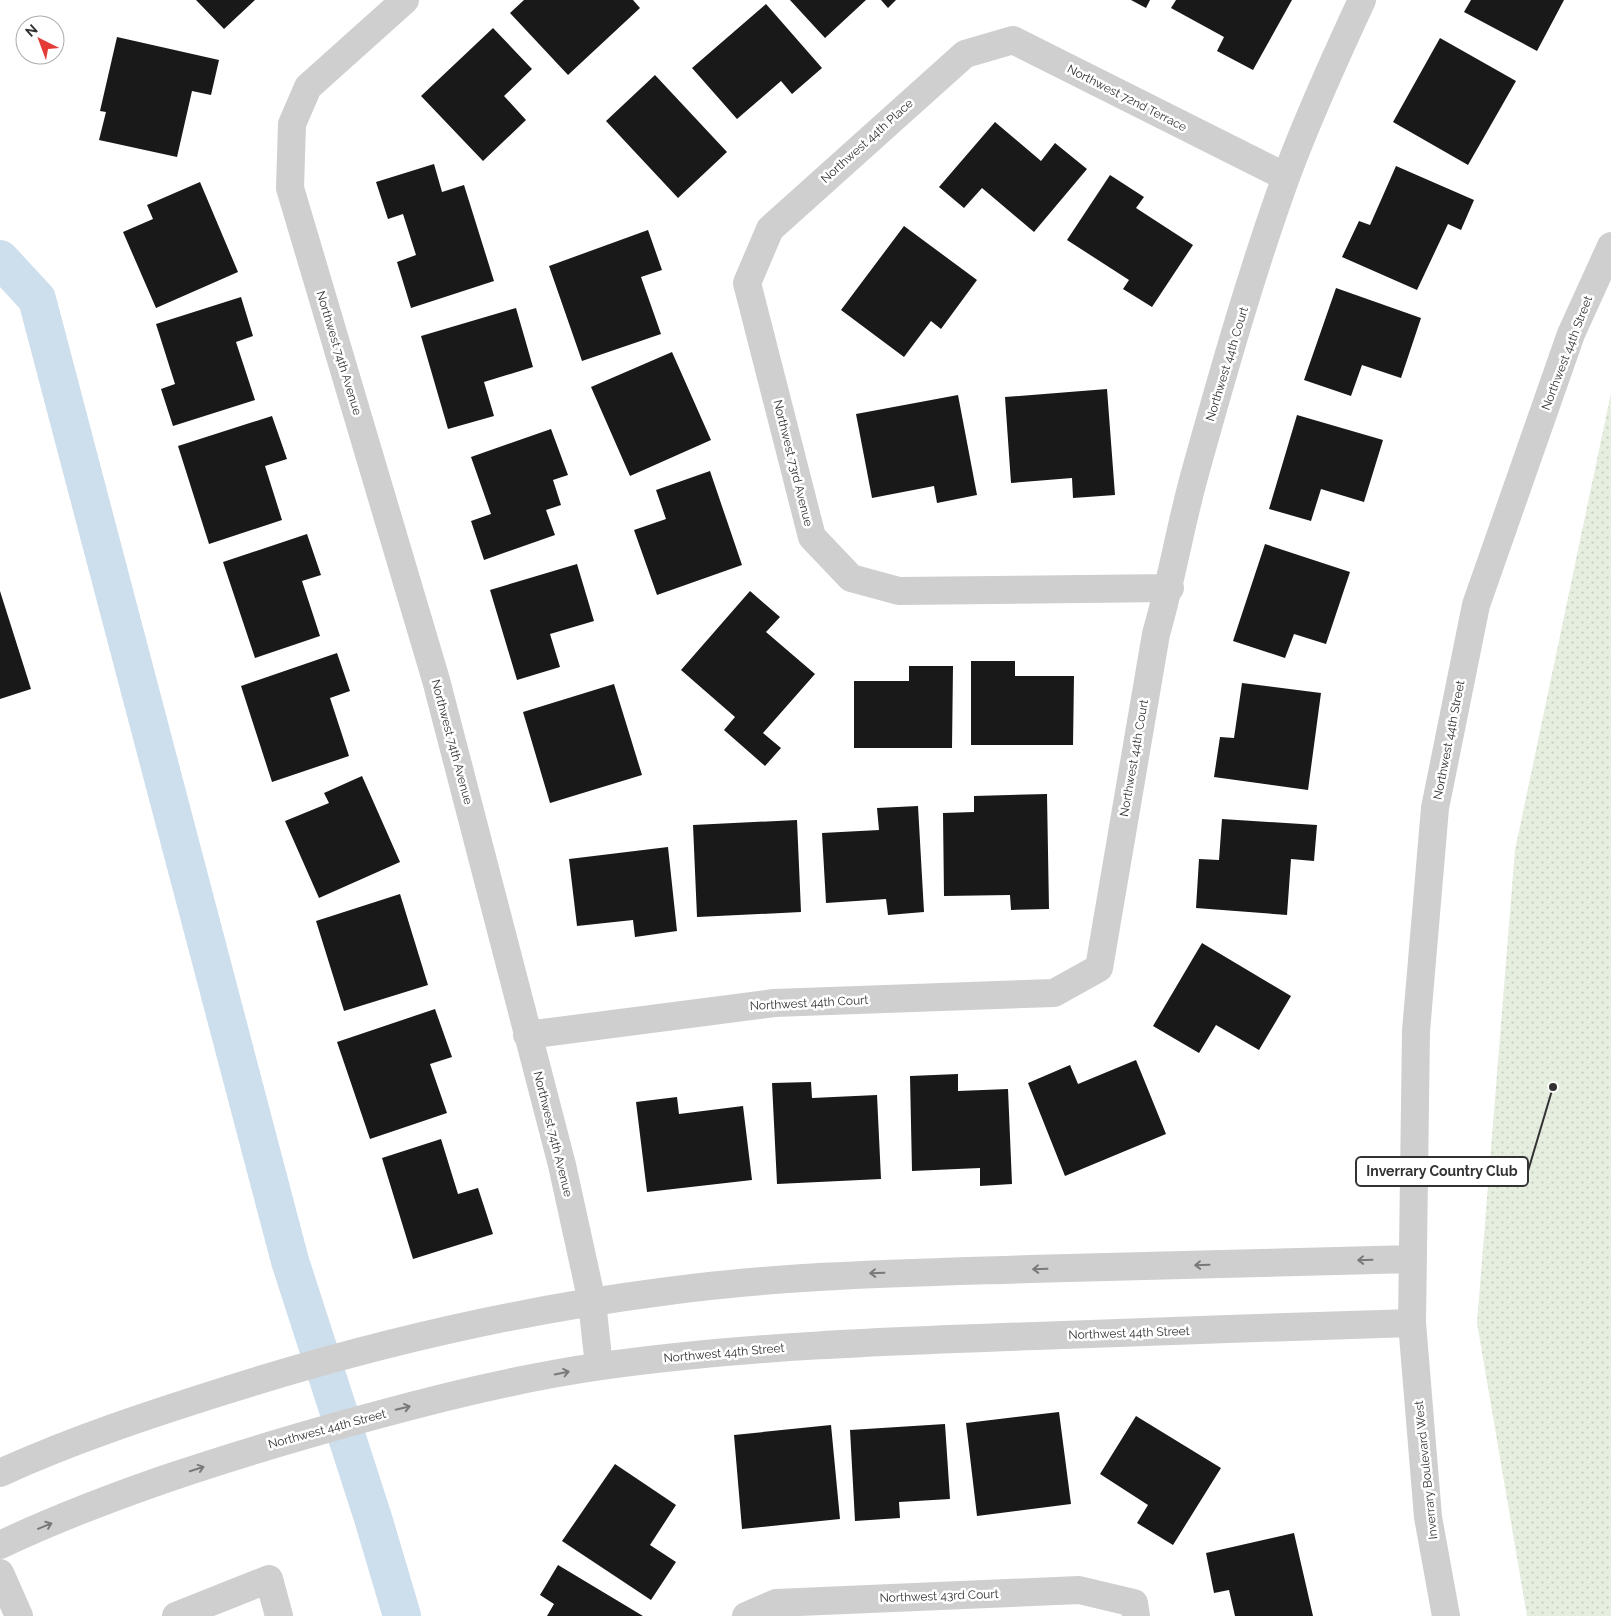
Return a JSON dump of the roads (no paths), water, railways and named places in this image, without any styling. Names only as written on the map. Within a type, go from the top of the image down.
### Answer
[{"type":"street","name":"Northwest 74th Avenue","points":[[405,0],[308,87],[292,124],[290,188],[436,680],[562,1165],[592,1302],[599,1366]]},
{"type":"street","name":"Northwest 44th Court","points":[[527,1034],[774,1003],[1054,993],[1099,968],[1156,634],[1170,588],[1196,468],[1235,333],[1286,177],[1336,55],[1362,0]]},
{"type":"street","name":"Northwest 72nd Terrace","points":[[965,54],[1013,40],[1286,177]]},
{"type":"street","name":"Northwest 44th Place","points":[[770,229],[965,54]]},
{"type":"street","name":"Northwest 73rd Avenue","points":[[770,229],[747,284],[812,537],[851,578],[899,591],[1170,588]]},
{"type":"street","name":"Northwest 44th Street","points":[[0,1546],[139,1488],[260,1447],[404,1408],[515,1382],[599,1366],[780,1347],[1412,1323],[1416,1031],[1437,798],[1476,605],[1571,334],[1611,246]]},
{"type":"street","points":[[0,1473],[154,1413],[277,1374],[407,1339],[592,1302],[725,1285],[865,1274],[1413,1259]]},
{"type":"street","name":"Inverrary Boulevard West","points":[[1412,1323],[1428,1517],[1446,1616]]},
{"type":"street","points":[[0,1573],[18,1616]]},
{"type":"street","points":[[176,1616],[269,1579],[278,1616]]},
{"type":"street","name":"Northwest 43rd Court","points":[[746,1616],[776,1603],[1079,1590],[1135,1609]]},
{"type":"waterway","points":[[0,259],[37,299],[290,1261],[373,1518],[402,1616]]},
{"type":"place","name":"Inverrary Country Club","points":[[1553,1087]]}]
